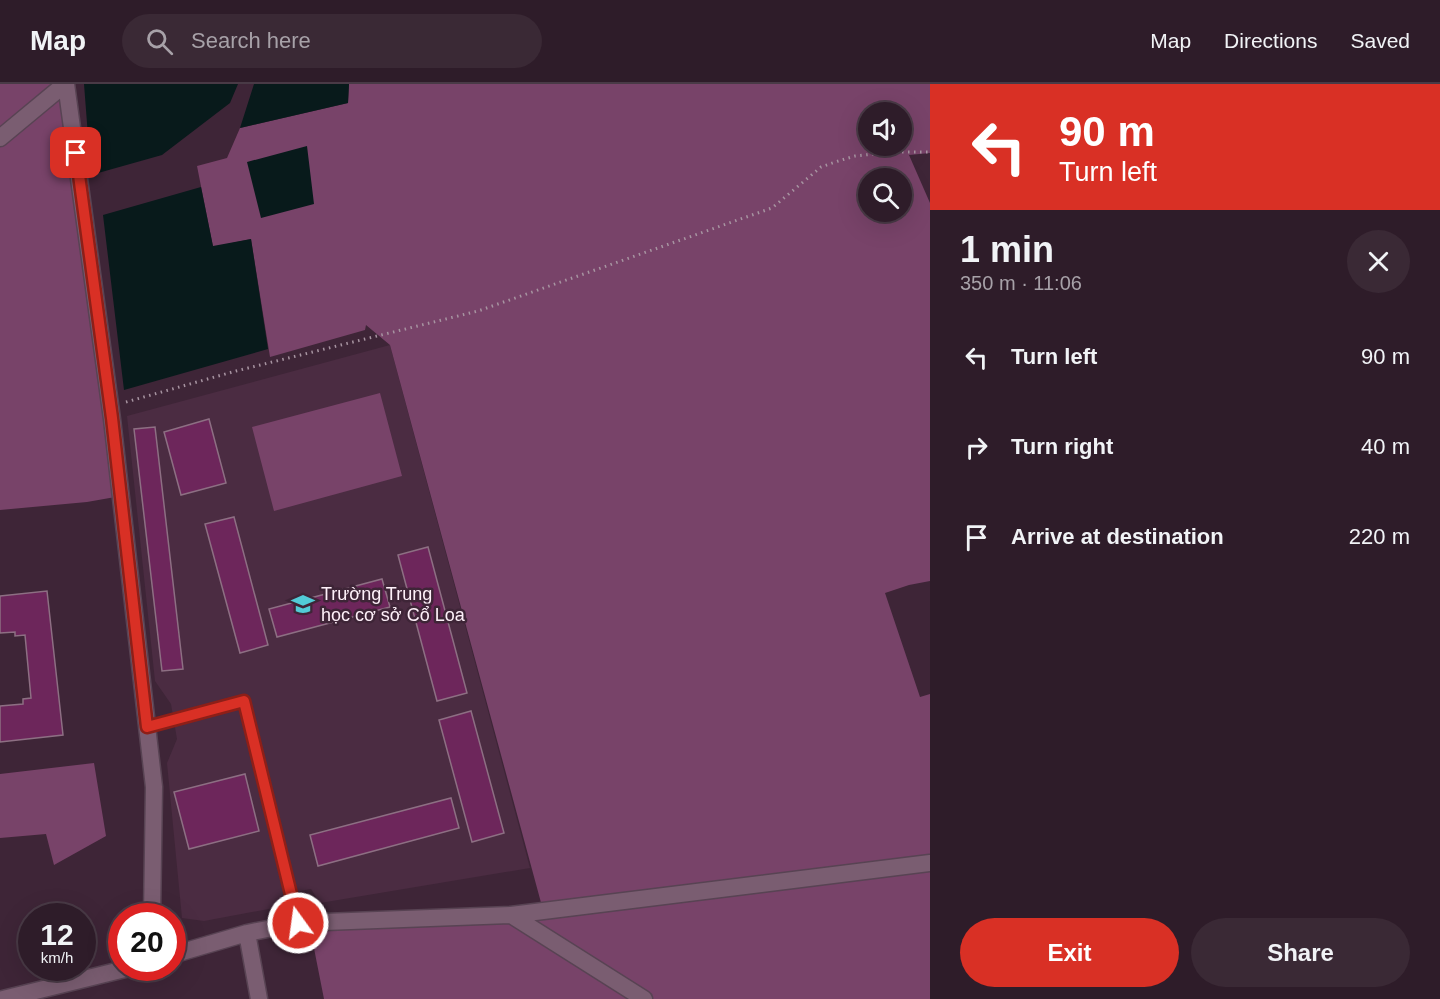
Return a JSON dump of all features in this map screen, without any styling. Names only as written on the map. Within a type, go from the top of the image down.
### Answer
[{"type":"street","points":[[0,138],[66,84]]},
{"type":"street","points":[[66,84],[111,406],[154,787],[152,903]]},
{"type":"street","points":[[186,951],[247,933],[298,923],[511,915],[930,863]]},
{"type":"street","points":[[511,915],[644,999]]},
{"type":"street","points":[[247,933],[259,999]]},
{"type":"street","points":[[3,999],[26,996],[108,974]]},
{"type":"lane","points":[[147,727],[244,701],[298,923]]},
{"type":"path","points":[[111,406],[236,371],[489,308],[772,208],[821,167],[835,162],[855,156],[893,152],[930,152]]},
{"type":"shaded area","points":[[0,84],[66,84],[121,496],[87,502],[0,510]]},
{"type":"shaded area","points":[[84,84],[238,84],[230,103],[162,155],[91,175]]},
{"type":"shaded area","points":[[254,84],[349,84],[348,103],[240,128]]},
{"type":"shaded area","points":[[349,84],[930,84],[930,153],[912,155],[912,102],[858,102],[858,156],[909,156],[930,203],[930,581],[885,593],[920,697],[930,694],[930,999],[324,999],[309,923],[543,910],[390,345],[366,325],[365,330],[270,357],[251,239],[213,247],[197,166],[227,158],[240,128],[348,103]]},
{"type":"shaded area","points":[[307,146],[314,204],[261,218],[247,162]]},
{"type":"shaded area","points":[[201,187],[213,246],[251,239],[268,349],[124,390],[103,215]]},
{"type":"shaded area","name":"Trường Trung học cơ sở Cổ Loa","points":[[390,345],[530,868],[320,903],[311,889],[283,894],[279,907],[204,921],[186,919],[186,903],[181,903],[167,763],[177,739],[171,704],[155,681],[127,416]]},
{"type":"shaded area","points":[[380,393],[402,476],[274,511],[252,427]]},
{"type":"shaded area","points":[[94,763],[106,836],[54,865],[46,834],[0,838],[0,774]]},
{"type":"building","points":[[209,419],[226,483],[181,495],[164,432]]},
{"type":"building","points":[[155,427],[183,669],[162,671],[134,429]]},
{"type":"building","points":[[234,517],[268,645],[240,653],[205,524]]},
{"type":"building","points":[[428,547],[467,693],[437,701],[398,555]]},
{"type":"building","points":[[382,579],[390,607],[277,637],[269,609]]},
{"type":"building","points":[[47,591],[63,735],[0,742],[0,706],[23,704],[23,699],[31,698],[25,635],[15,636],[15,632],[0,633],[0,596]]},
{"type":"building","points":[[471,711],[504,833],[472,842],[439,720]]},
{"type":"building","points":[[245,774],[259,831],[189,849],[174,792]]},
{"type":"building","points":[[451,798],[459,828],[318,866],[310,835]]},
{"type":"place","name":"Trường Trung học cơ sở Cổ Loa","points":[[303,604]]},
{"type":"route","points":[[76,153],[112,418],[147,727],[244,701],[298,923]]}]
